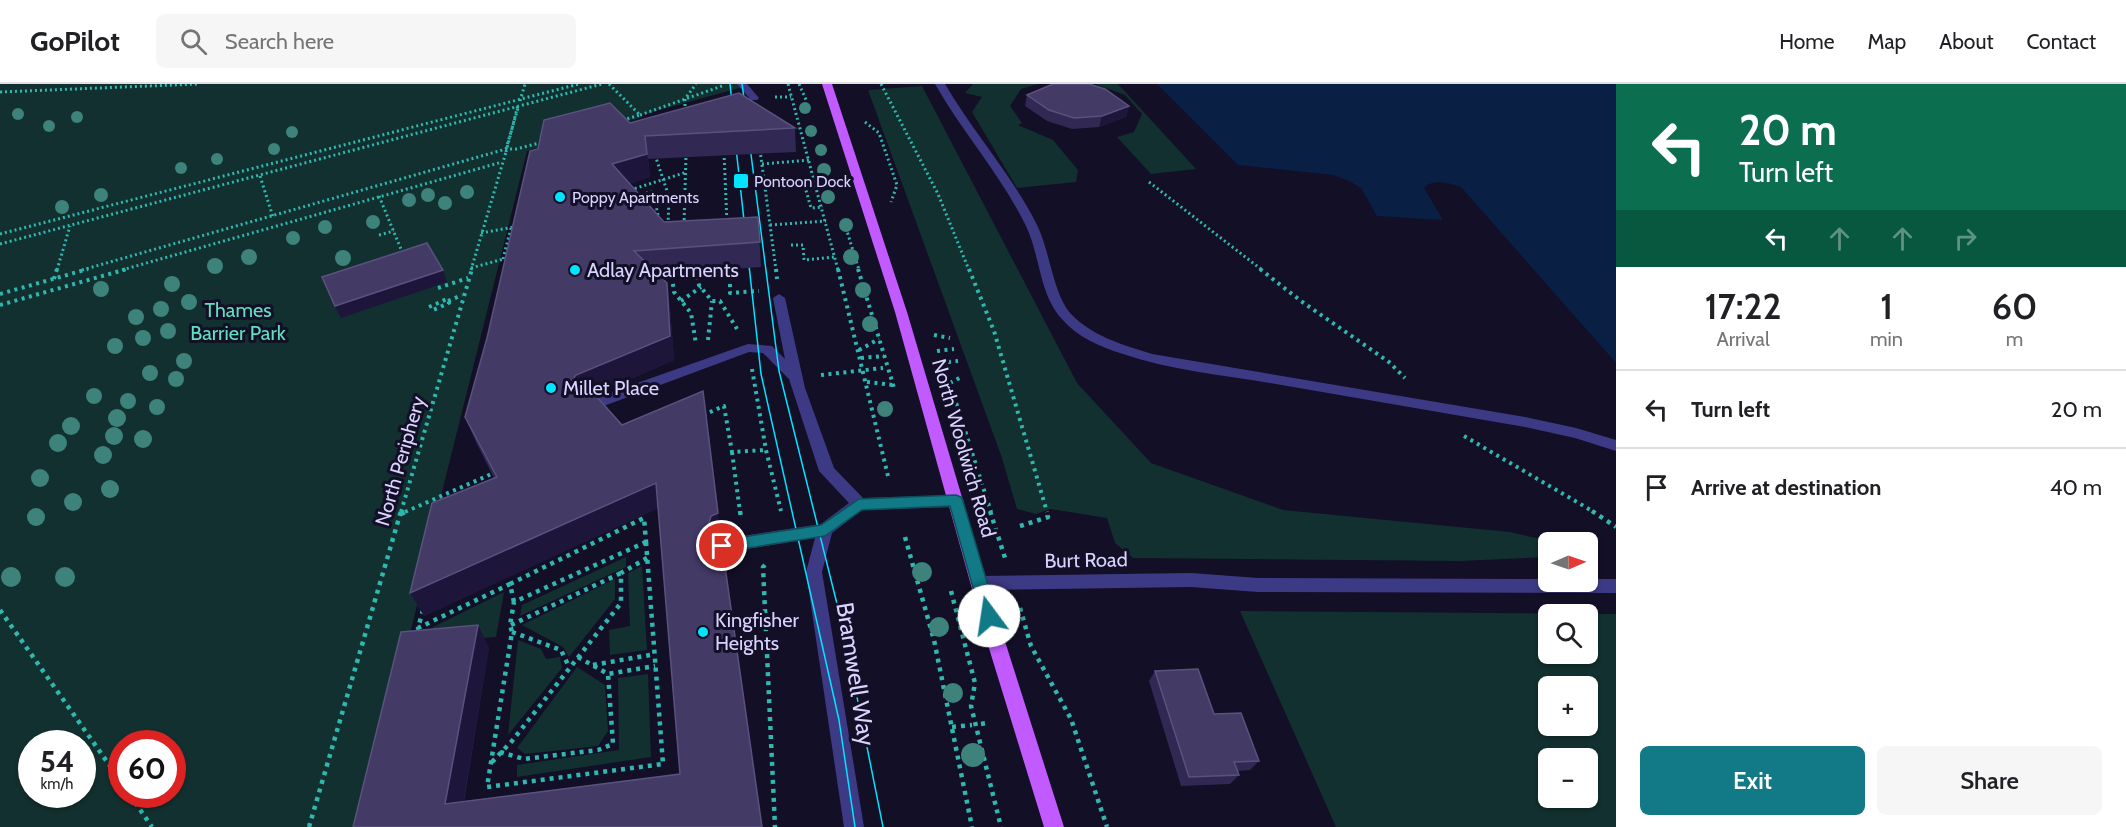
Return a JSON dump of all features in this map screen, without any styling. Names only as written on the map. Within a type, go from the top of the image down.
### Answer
[{"type":"main road","name":"North Woolwich Road","points":[[827,84],[902,312],[996,643],[1054,827]]},
{"type":"street","points":[[742,84],[753,98]]},
{"type":"street","points":[[752,84],[753,98]]},
{"type":"street","points":[[940,84],[955,111],[1006,181],[1040,247],[1051,291],[1057,302],[1066,315],[1083,330],[1103,342],[1151,358],[1525,422],[1576,433],[1616,446]]},
{"type":"street","points":[[778,294],[795,377],[826,471],[859,504]]},
{"type":"street","points":[[588,406],[748,348],[766,349],[795,377]]},
{"type":"street","points":[[722,546],[825,530],[859,504],[956,501]]},
{"type":"street","name":"Bramwell Way","points":[[825,530],[814,573],[854,827]]},
{"type":"street","name":"Burt Road","points":[[980,582],[1191,580],[1257,585],[1616,586]]},
{"type":"path","points":[[0,92],[198,84]]},
{"type":"path","name":"North Periphery","points":[[309,827],[525,84]]},
{"type":"path","points":[[0,244],[260,176],[579,84]]},
{"type":"path","points":[[0,234],[519,103],[603,84]]},
{"type":"path","points":[[609,84],[640,115]]},
{"type":"path","points":[[685,118],[685,99],[696,84]]},
{"type":"path","points":[[620,121],[728,84]]},
{"type":"path","points":[[788,84],[823,207],[888,476]]},
{"type":"path","points":[[881,84],[938,194],[994,331],[1048,517],[1020,526]]},
{"type":"path","points":[[721,264],[729,264],[730,293],[778,294],[753,98]]},
{"type":"path","points":[[506,149],[519,103]]},
{"type":"path","points":[[0,294],[506,149],[516,149],[547,141]]},
{"type":"path","points":[[679,230],[686,231],[684,223],[686,147]]},
{"type":"path","points":[[723,147],[728,229]]},
{"type":"path","points":[[649,213],[647,193],[654,191],[661,228],[670,229],[669,197],[655,154]]},
{"type":"path","points":[[676,157],[686,157]]},
{"type":"path","points":[[0,305],[503,159]]},
{"type":"path","points":[[651,160],[657,165]]},
{"type":"path","points":[[762,164],[810,160]]},
{"type":"path","points":[[623,192],[687,172]]},
{"type":"path","points":[[260,176],[273,217]]},
{"type":"path","points":[[764,183],[803,180],[811,208],[823,207]]},
{"type":"path","points":[[1149,182],[1301,300],[1389,362],[1431,406],[1468,440],[1566,494],[1616,527]]},
{"type":"path","points":[[379,196],[405,260]]},
{"type":"path","points":[[770,225],[826,221]]},
{"type":"path","points":[[54,279],[70,225]]},
{"type":"path","points":[[481,233],[521,225]]},
{"type":"path","points":[[503,259],[511,228]]},
{"type":"path","points":[[380,235],[394,231]]},
{"type":"path","points":[[507,244],[518,241]]},
{"type":"path","points":[[792,246],[803,245],[804,260],[835,258]]},
{"type":"path","points":[[471,268],[514,256]]},
{"type":"path","points":[[671,269],[674,292],[691,313],[695,345],[709,340],[712,301],[701,287],[694,263]]},
{"type":"path","points":[[438,288],[468,278]]},
{"type":"path","points":[[681,301],[701,287]]},
{"type":"path","points":[[433,310],[463,294]]},
{"type":"path","points":[[429,307],[447,299],[448,301]]},
{"type":"path","points":[[712,301],[720,301],[748,348],[766,450],[787,535],[763,567],[775,827]]},
{"type":"path","points":[[934,335],[950,338]]},
{"type":"path","points":[[859,350],[879,339]]},
{"type":"path","points":[[939,351],[954,350]]},
{"type":"path","points":[[861,358],[884,356],[896,396]]},
{"type":"path","points":[[948,362],[958,361]]},
{"type":"path","points":[[795,377],[883,368]]},
{"type":"path","points":[[950,383],[963,376]]},
{"type":"path","points":[[867,382],[893,385]]},
{"type":"path","points":[[695,418],[724,406],[744,542]]},
{"type":"path","points":[[732,452],[766,450]]},
{"type":"path","points":[[400,514],[506,468]]},
{"type":"path","points":[[424,605],[418,627],[644,518],[663,764],[487,787],[512,632],[510,625],[514,602],[510,584]]},
{"type":"path","points":[[905,537],[934,640],[972,827]]},
{"type":"path","points":[[514,602],[646,542]]},
{"type":"path","points":[[510,625],[621,573],[647,558]]},
{"type":"path","points":[[491,763],[621,603],[621,573]]},
{"type":"path","points":[[948,582],[975,683],[970,705],[1001,827]]},
{"type":"path","points":[[0,610],[108,763]]},
{"type":"path","points":[[512,632],[561,650],[569,668]]},
{"type":"path","points":[[592,666],[650,655]]},
{"type":"path","points":[[578,657],[608,674],[655,666]]},
{"type":"path","points":[[501,752],[524,759],[598,750],[613,744],[608,674]]},
{"type":"path","points":[[952,727],[972,725]]},
{"type":"path","points":[[139,808],[152,827]]},
{"type":"green space","name":"Thames Barrier Park","points":[[0,84],[739,84],[743,87],[641,115],[643,117],[527,151],[441,496],[442,503],[363,827],[0,827]]},
{"type":"green space","points":[[973,84],[1038,84],[1021,89],[1010,106],[1022,123],[1018,125],[1053,140],[1078,170],[1076,182],[1017,188],[972,112],[982,97],[965,93]]},
{"type":"green space","points":[[1095,84],[1118,84],[1196,169],[1151,174],[1117,137],[1134,132],[1142,114],[1125,95]]},
{"type":"green space","points":[[922,86],[1077,383],[1151,463],[1283,510],[1510,532],[1538,538],[1538,557],[1460,561],[1133,558],[1115,543],[1107,518],[1051,509],[1036,514],[1017,509],[1002,458],[868,90]]},
{"type":"green space","points":[[626,557],[626,567],[520,616],[522,605]]},
{"type":"green space","points":[[642,566],[647,650],[610,655],[609,630],[630,626],[628,573]]},
{"type":"green space","points":[[615,579],[615,599],[569,657],[563,647],[522,625]]},
{"type":"green space","points":[[504,592],[496,637],[428,642],[433,627]]},
{"type":"green space","points":[[1240,611],[1538,613],[1538,664],[1598,664],[1598,614],[1616,614],[1616,827],[1336,827]]},
{"type":"green space","points":[[518,640],[541,649],[546,659],[560,657],[562,668],[508,735]]},
{"type":"green space","points":[[577,667],[605,685],[608,731],[598,746],[525,754],[517,748]]},
{"type":"green space","points":[[648,674],[651,757],[517,777],[517,765],[619,750],[618,678]]},
{"type":"water","points":[[1157,84],[1616,84],[1616,363],[1461,187],[1436,182],[1424,188],[1443,220],[1377,216],[1361,188],[1333,175],[1238,165]]},
{"type":"building","points":[[1053,84],[1089,84],[1105,89],[1129,106],[1102,116],[1074,118],[1049,110],[1027,95]]},
{"type":"building","points":[[739,93],[795,128],[645,136],[647,154],[612,164],[664,222],[758,217],[760,242],[634,251],[667,283],[670,336],[576,375],[572,380],[576,387],[588,387],[622,425],[703,391],[718,513],[711,516],[709,523],[712,529],[720,531],[762,827],[353,827],[401,632],[478,625],[445,804],[680,774],[656,483],[410,593],[432,503],[497,477],[465,417],[487,338],[530,151],[538,149],[544,120],[610,103],[630,123]]},
{"type":"building","points":[[427,243],[443,270],[335,306],[322,277]]},
{"type":"building","points":[[1198,669],[1214,714],[1241,713],[1259,761],[1234,762],[1239,775],[1189,777],[1155,671]]},
{"type":"tram line","points":[[730,84],[733,112]]},
{"type":"tram line","points":[[742,84],[746,112]]},
{"type":"tram line","points":[[735,139],[761,374],[839,720],[855,827]]},
{"type":"tram line","points":[[749,139],[779,371],[844,632],[883,827]]},
{"type":"place","name":"Pontoon Dock","points":[[741,181]]},
{"type":"place","name":"Poppy Apartments","points":[[560,197]]},
{"type":"place","name":"Adlay Apartments","points":[[575,270]]},
{"type":"place","name":"Millet Place","points":[[551,388]]},
{"type":"place","name":"Kingfisher Heights","points":[[703,632]]},
{"type":"route","points":[[722,546],[825,530],[859,504],[956,501],[989,616]]}]
